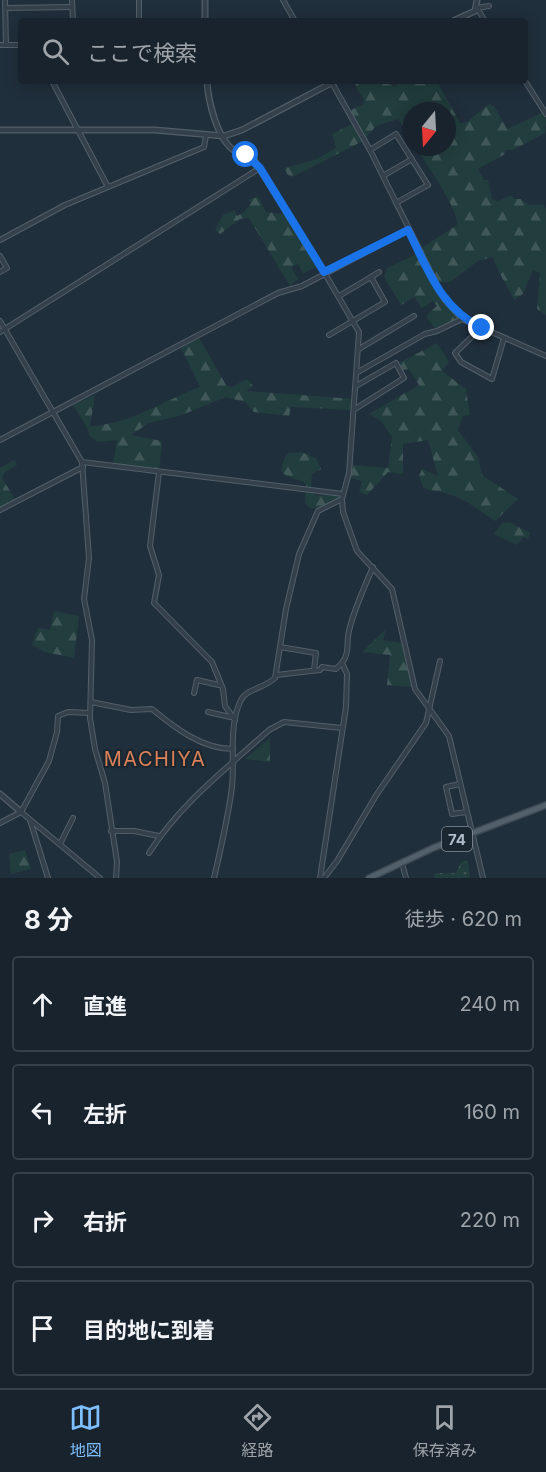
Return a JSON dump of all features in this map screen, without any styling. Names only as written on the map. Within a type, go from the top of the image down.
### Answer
[{"type":"main road","name":"74","points":[[369,878],[472,833],[546,805]]},
{"type":"street","points":[[3,45],[5,0]]},
{"type":"street","points":[[72,0],[73,18]]},
{"type":"street","points":[[139,0],[139,18]]},
{"type":"street","points":[[205,0],[205,18]]},
{"type":"street","points":[[284,0],[294,18]]},
{"type":"street","points":[[477,0],[477,8],[483,18]]},
{"type":"street","points":[[459,18],[477,8],[489,6]]},
{"type":"street","points":[[6,8],[72,7]]},
{"type":"street","points":[[53,84],[108,187]]},
{"type":"street","points":[[207,84],[208,99],[224,136],[231,147],[253,158],[260,168],[359,332],[349,472],[342,496],[353,543],[392,589],[415,689],[449,736],[483,878]]},
{"type":"street","points":[[0,130],[155,130],[224,136],[242,130],[330,84]]},
{"type":"street","points":[[335,84],[444,299],[462,319],[546,356]]},
{"type":"street","points":[[527,84],[546,114]]},
{"type":"street","points":[[0,239],[65,205],[204,147],[208,136],[218,126]]},
{"type":"street","points":[[370,150],[396,134],[428,185],[396,203]]},
{"type":"street","points":[[382,176],[412,159]]},
{"type":"street","points":[[0,332],[260,168]]},
{"type":"street","points":[[0,440],[278,293],[302,286],[324,272],[408,230]]},
{"type":"street","points":[[0,256],[7,268],[0,272]]},
{"type":"street","points":[[339,296],[379,272]]},
{"type":"street","points":[[329,335],[385,302],[370,277]]},
{"type":"street","points":[[358,349],[414,316]]},
{"type":"street","points":[[357,373],[425,334],[462,319]]},
{"type":"street","points":[[0,321],[82,464],[89,558],[84,599],[92,640],[90,713],[95,749],[105,783],[117,862],[116,878]]},
{"type":"street","points":[[482,328],[455,353],[461,362],[492,379],[504,338]]},
{"type":"street","points":[[355,409],[404,378],[396,363],[356,386]]},
{"type":"street","points":[[0,510],[82,464],[342,496]]},
{"type":"street","points":[[159,472],[150,546],[159,575],[154,603],[212,662],[225,706],[233,719]]},
{"type":"street","points":[[214,878],[229,806],[233,762],[233,719],[241,699],[265,686],[276,675],[286,609],[303,544],[318,511],[342,496]]},
{"type":"street","points":[[276,675],[320,670],[322,667],[336,669],[342,663],[347,655],[348,634],[356,609],[373,567]]},
{"type":"street","points":[[280,647],[316,653],[314,670]]},
{"type":"street","points":[[322,878],[338,861],[377,794],[411,748],[426,723],[440,661]]},
{"type":"street","points":[[322,878],[342,728],[347,674],[342,663]]},
{"type":"street","points":[[194,693],[196,680],[220,685]]},
{"type":"street","points":[[91,702],[131,710],[152,709],[174,728],[210,747],[233,749]]},
{"type":"street","points":[[0,823],[21,813],[50,761],[57,732],[58,716],[68,712],[90,713]]},
{"type":"street","points":[[208,712],[233,719]]},
{"type":"street","points":[[149,853],[159,836],[269,729],[285,722],[342,728]]},
{"type":"street","points":[[459,784],[446,787],[452,814],[466,812]]},
{"type":"street","points":[[0,794],[100,878]]},
{"type":"street","points":[[60,844],[73,818]]},
{"type":"street","points":[[29,819],[48,878]]},
{"type":"street","points":[[111,831],[134,831],[159,836]]},
{"type":"street","points":[[402,863],[406,878]]},
{"type":"green space","points":[[356,84],[395,86],[398,84],[439,84],[448,102],[402,102],[402,125],[398,119],[376,126],[363,141],[292,177],[287,174],[285,168],[317,159],[336,148],[332,134],[356,122],[351,110],[364,104]]},
{"type":"green space","points":[[489,104],[494,106],[507,129],[542,113],[546,119],[545,133],[513,150],[505,150],[505,154],[478,169],[484,180],[488,180],[492,199],[498,201],[512,195],[514,199],[521,199],[530,205],[543,204],[546,209],[546,315],[537,309],[540,273],[533,270],[523,294],[514,300],[493,257],[478,261],[450,282],[439,282],[422,252],[423,247],[457,225],[453,208],[421,156],[456,156],[456,116],[460,123],[467,122]]},
{"type":"green space","points":[[258,197],[266,212],[284,214],[317,267],[303,273],[298,264],[291,267],[298,279],[290,286],[249,218],[240,219],[220,234],[215,230],[223,215],[235,210],[237,216],[244,212],[251,203],[248,200]]},
{"type":"green space","points":[[416,254],[442,300],[458,318],[436,330],[426,316],[437,306],[433,301],[422,308],[414,297],[401,305],[384,277],[387,268]]},
{"type":"green space","points":[[199,338],[226,385],[232,387],[247,379],[253,386],[246,391],[354,399],[353,410],[291,407],[289,416],[254,412],[245,402],[226,397],[179,416],[149,423],[131,435],[162,441],[159,471],[113,465],[117,440],[97,442],[89,435],[88,429],[73,405],[95,395],[90,426],[105,424],[146,411],[200,387],[181,348]]},
{"type":"green space","points":[[437,343],[449,362],[442,371],[466,389],[470,415],[463,416],[458,430],[478,457],[482,475],[518,499],[495,521],[459,498],[423,487],[419,476],[422,469],[438,476],[428,440],[403,444],[403,474],[388,472],[367,495],[359,492],[362,481],[350,478],[353,465],[388,468],[392,437],[381,421],[369,414],[419,385],[409,369],[402,370],[399,363]]},
{"type":"green space","points":[[301,452],[316,458],[321,469],[312,474],[311,487],[315,495],[338,496],[338,498],[318,508],[310,508],[305,503],[306,483],[283,474],[282,468],[288,453]]},
{"type":"green space","points":[[14,460],[17,465],[5,472],[2,478],[15,499],[0,507],[0,468]]},
{"type":"green space","points":[[509,522],[530,533],[528,539],[523,537],[517,545],[494,534],[502,523]]},
{"type":"green space","points":[[54,611],[79,616],[74,658],[45,652],[32,645],[38,628],[50,630]]},
{"type":"green space","points":[[386,629],[383,640],[401,643],[413,687],[387,685],[390,655],[362,652]]},
{"type":"green space","points":[[270,738],[270,762],[245,759]]},
{"type":"green space","points":[[25,850],[31,869],[11,874],[9,854]]},
{"type":"green space","points":[[468,861],[470,878],[435,878],[434,873],[456,873],[461,862]]},
{"type":"district","name":"MACHIYA","points":[[155,759]]},
{"type":"route","points":[[246,155],[253,158],[260,168],[324,272],[408,230],[444,299],[462,319],[482,328]]}]
